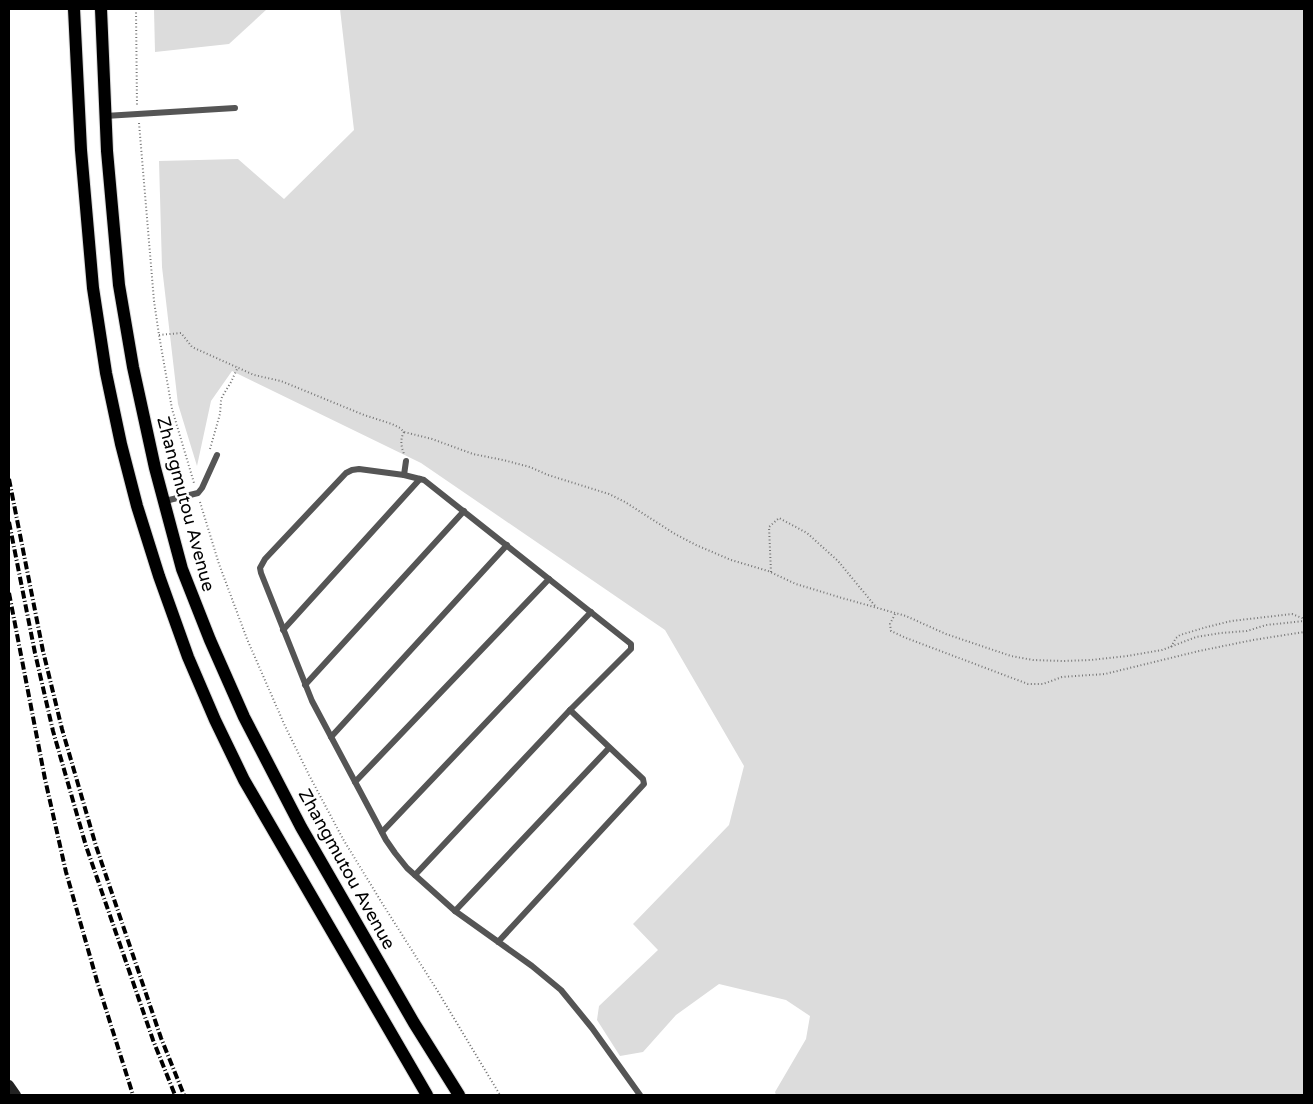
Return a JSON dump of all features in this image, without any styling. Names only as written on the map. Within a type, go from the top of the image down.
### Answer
[{"type":"main road","points":[[74,9],[80,150],[93,288],[106,373],[121,444],[137,506],[159,576],[188,657],[215,720],[244,780],[427,1095]]},
{"type":"main road","name":"Zhangmutou Avenue","points":[[101,9],[107,151],[120,285],[133,367],[155,468],[182,569],[210,640],[244,717],[301,827],[414,1023],[459,1095]]},
{"type":"street","points":[[9,1085],[16,1095]]},
{"type":"lane","points":[[105,116],[235,108]]},
{"type":"lane","points":[[165,502],[198,493],[217,455]]},
{"type":"lane","points":[[404,475],[406,461]]},
{"type":"lane","points":[[414,875],[632,646],[431,485],[420,479],[404,475],[359,469],[352,470],[346,473],[265,559],[260,568],[312,701],[395,854],[414,875],[455,911],[532,966],[561,990],[592,1028],[640,1095]]},
{"type":"lane","points":[[283,630],[420,479]]},
{"type":"lane","points":[[305,685],[464,511]]},
{"type":"lane","points":[[331,737],[507,545]]},
{"type":"lane","points":[[355,782],[549,579]]},
{"type":"lane","points":[[382,832],[591,612]]},
{"type":"lane","points":[[498,942],[644,784],[643,778],[570,710]]},
{"type":"lane","points":[[455,911],[609,748]]},
{"type":"path","points":[[159,335],[181,333],[192,347],[259,376],[281,381],[364,415],[392,424],[404,432],[432,438],[473,454],[530,467],[548,475],[609,494],[675,534],[731,560],[769,572],[796,584],[906,616],[946,634],[1012,656],[1033,660],[1091,660],[1127,656],[1162,650],[1196,637],[1247,631],[1266,626],[1304,621]]},
{"type":"path","points":[[212,464],[208,454],[220,414],[222,397],[232,382],[238,367]]},
{"type":"path","points":[[404,432],[401,442],[406,461]]},
{"type":"path","points":[[769,572],[769,527],[779,518],[807,533],[838,561],[877,608]]},
{"type":"path","points":[[896,613],[890,624],[892,631],[906,638],[1035,685],[1062,677],[1105,674],[1199,651],[1304,632]]},
{"type":"path","points":[[1171,647],[1180,635],[1231,622],[1292,614],[1297,615],[1304,621]]},
{"type":"shaded area","points":[[154,9],[267,9],[229,44],[155,52]]},
{"type":"shaded area","points":[[340,9],[1304,9],[1304,1095],[776,1095],[775,1092],[806,1039],[810,1016],[786,1000],[719,984],[676,1015],[643,1052],[620,1056],[597,1020],[599,1006],[658,950],[633,924],[729,825],[744,766],[665,630],[421,463],[232,371],[211,401],[197,466],[178,404],[162,267],[159,161],[238,159],[284,199],[354,130]]},
{"type":"railway","points":[[9,479],[43,651],[62,729],[96,846],[161,1038],[184,1095]]},
{"type":"railway","points":[[9,522],[35,653],[53,731],[86,846],[153,1040],[175,1095]]},
{"type":"railway","points":[[9,593],[45,779],[66,872],[97,981],[133,1095]]}]
